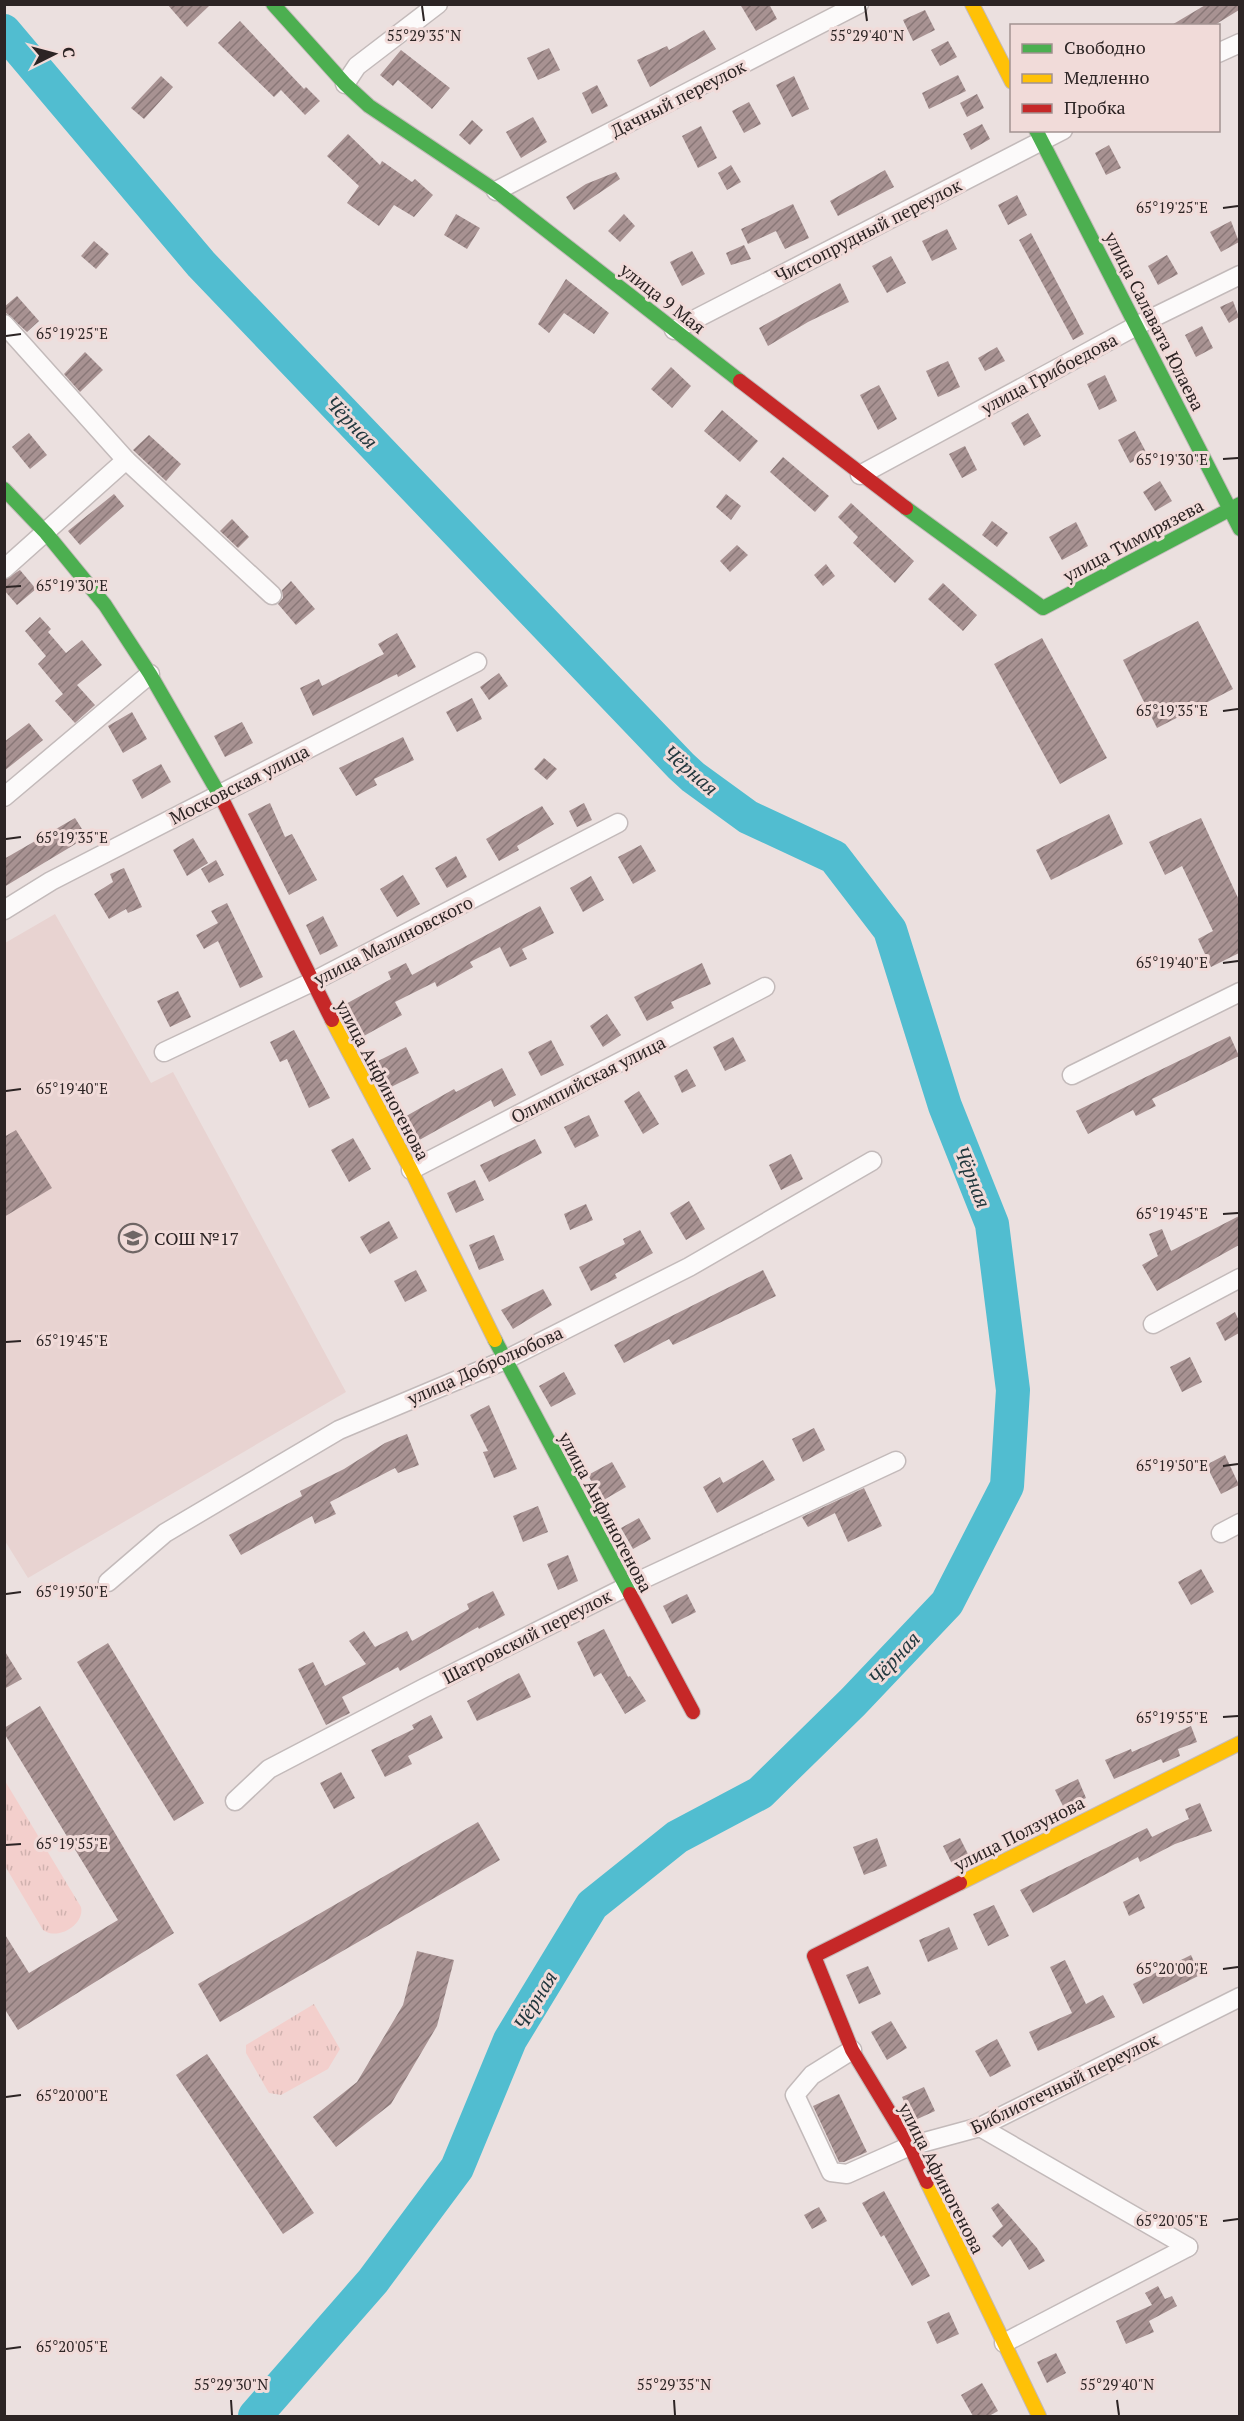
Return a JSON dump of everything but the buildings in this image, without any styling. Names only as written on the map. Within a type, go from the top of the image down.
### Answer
[{"type":"street","name":"улица 9 Мая","points":[[273,4],[345,84],[369,106],[496,191],[860,475],[1043,608]]},
{"type":"street","points":[[345,84],[357,66],[438,4]]},
{"type":"street","name":"Дачный переулок","points":[[496,191],[859,4]]},
{"type":"street","points":[[972,4],[1010,80]]},
{"type":"street","points":[[1220,52],[1239,43]]},
{"type":"street","name":"Чистопрудный переулок","points":[[674,330],[1039,136],[1055,132]]},
{"type":"street","name":"улица Салавата Юлаева","points":[[1039,136],[1234,507],[1239,529]]},
{"type":"street","name":"улица Грибоедова","points":[[860,475],[1138,325],[1239,275]]},
{"type":"street","points":[[4,324],[126,460],[272,595]]},
{"type":"street","points":[[4,569],[126,460]]},
{"type":"street","name":"улица Анфиногенова","points":[[4,489],[46,533],[105,605],[150,674],[220,794],[312,982],[411,1170],[505,1360],[693,1712]]},
{"type":"street","name":"улица Тимирязева","points":[[1043,608],[1234,507]]},
{"type":"street","name":"Московская улица","points":[[4,910],[51,881],[477,662]]},
{"type":"street","points":[[4,797],[150,674]]},
{"type":"street","name":"улица Малиновского","points":[[164,1052],[312,982],[618,823]]},
{"type":"street","name":"Олимпийская улица","points":[[411,1170],[765,987]]},
{"type":"street","points":[[1071,1075],[1239,992]]},
{"type":"street","name":"улица Добролюбова","points":[[108,1582],[165,1533],[339,1430],[505,1360],[689,1267],[872,1161]]},
{"type":"street","points":[[1154,1324],[1239,1278]]},
{"type":"street","name":"Шатровский переулок","points":[[235,1801],[270,1769],[424,1688],[626,1587],[896,1461]]},
{"type":"street","points":[[1221,1533],[1239,1522]]},
{"type":"street","name":"улица Ползунова","points":[[814,1956],[1239,1743]]},
{"type":"street","name":"улица Афиногенова","points":[[814,1956],[852,2050],[910,2146],[1039,2416]]},
{"type":"street","name":"Библиотечный переулок","points":[[852,2050],[812,2075],[795,2095],[831,2172],[847,2174],[910,2146],[980,2127],[1239,1997]]},
{"type":"street","points":[[980,2127],[1188,2247],[1004,2343]]},
{"type":"shaded area","name":"СОШ №17","points":[[55,914],[151,1083],[173,1072],[346,1392],[28,1578],[5,1541],[5,943]]},
{"type":"green space","points":[[5,1781],[81,1907],[79,1920],[62,1932],[55,1934],[43,1930],[5,1866]]},
{"type":"green space","points":[[314,2004],[340,2049],[328,2069],[281,2095],[269,2093],[246,2053],[246,2045]]},
{"type":"waterway","name":"Чёрная","points":[[4,31],[201,264],[681,766],[748,817],[834,857],[890,930],[945,1106],[992,1224],[1013,1390],[1007,1486],[947,1603],[853,1702],[760,1793],[677,1837],[592,1905],[510,2040],[457,2168],[373,2281],[255,2416]]},
{"type":"traffic: fast","points":[[273,4],[345,84],[369,106],[496,191],[740,381]]},
{"type":"traffic: fast","points":[[1037,132],[1240,529]]},
{"type":"traffic: fast","points":[[4,489],[46,533],[105,605],[150,674],[223,801]]},
{"type":"traffic: fast","points":[[906,508],[1043,608],[1240,504]]},
{"type":"traffic: fast","points":[[495,1340],[630,1594]]},
{"type":"traffic: slow","points":[[972,4],[1010,78]]},
{"type":"traffic: slow","points":[[332,1020],[411,1170],[495,1340]]},
{"type":"traffic: slow","points":[[960,1883],[1240,1743]]},
{"type":"traffic: slow","points":[[927,2182],[1039,2416]]},
{"type":"traffic: jam","points":[[740,381],[906,508]]},
{"type":"traffic: jam","points":[[223,801],[332,1020]]},
{"type":"traffic: jam","points":[[630,1594],[693,1712]]},
{"type":"traffic: jam","points":[[927,2182],[910,2146],[852,2050],[814,1956],[960,1883]]},
{"type":"place","name":"СОШ №17","points":[[133,1238]]}]
